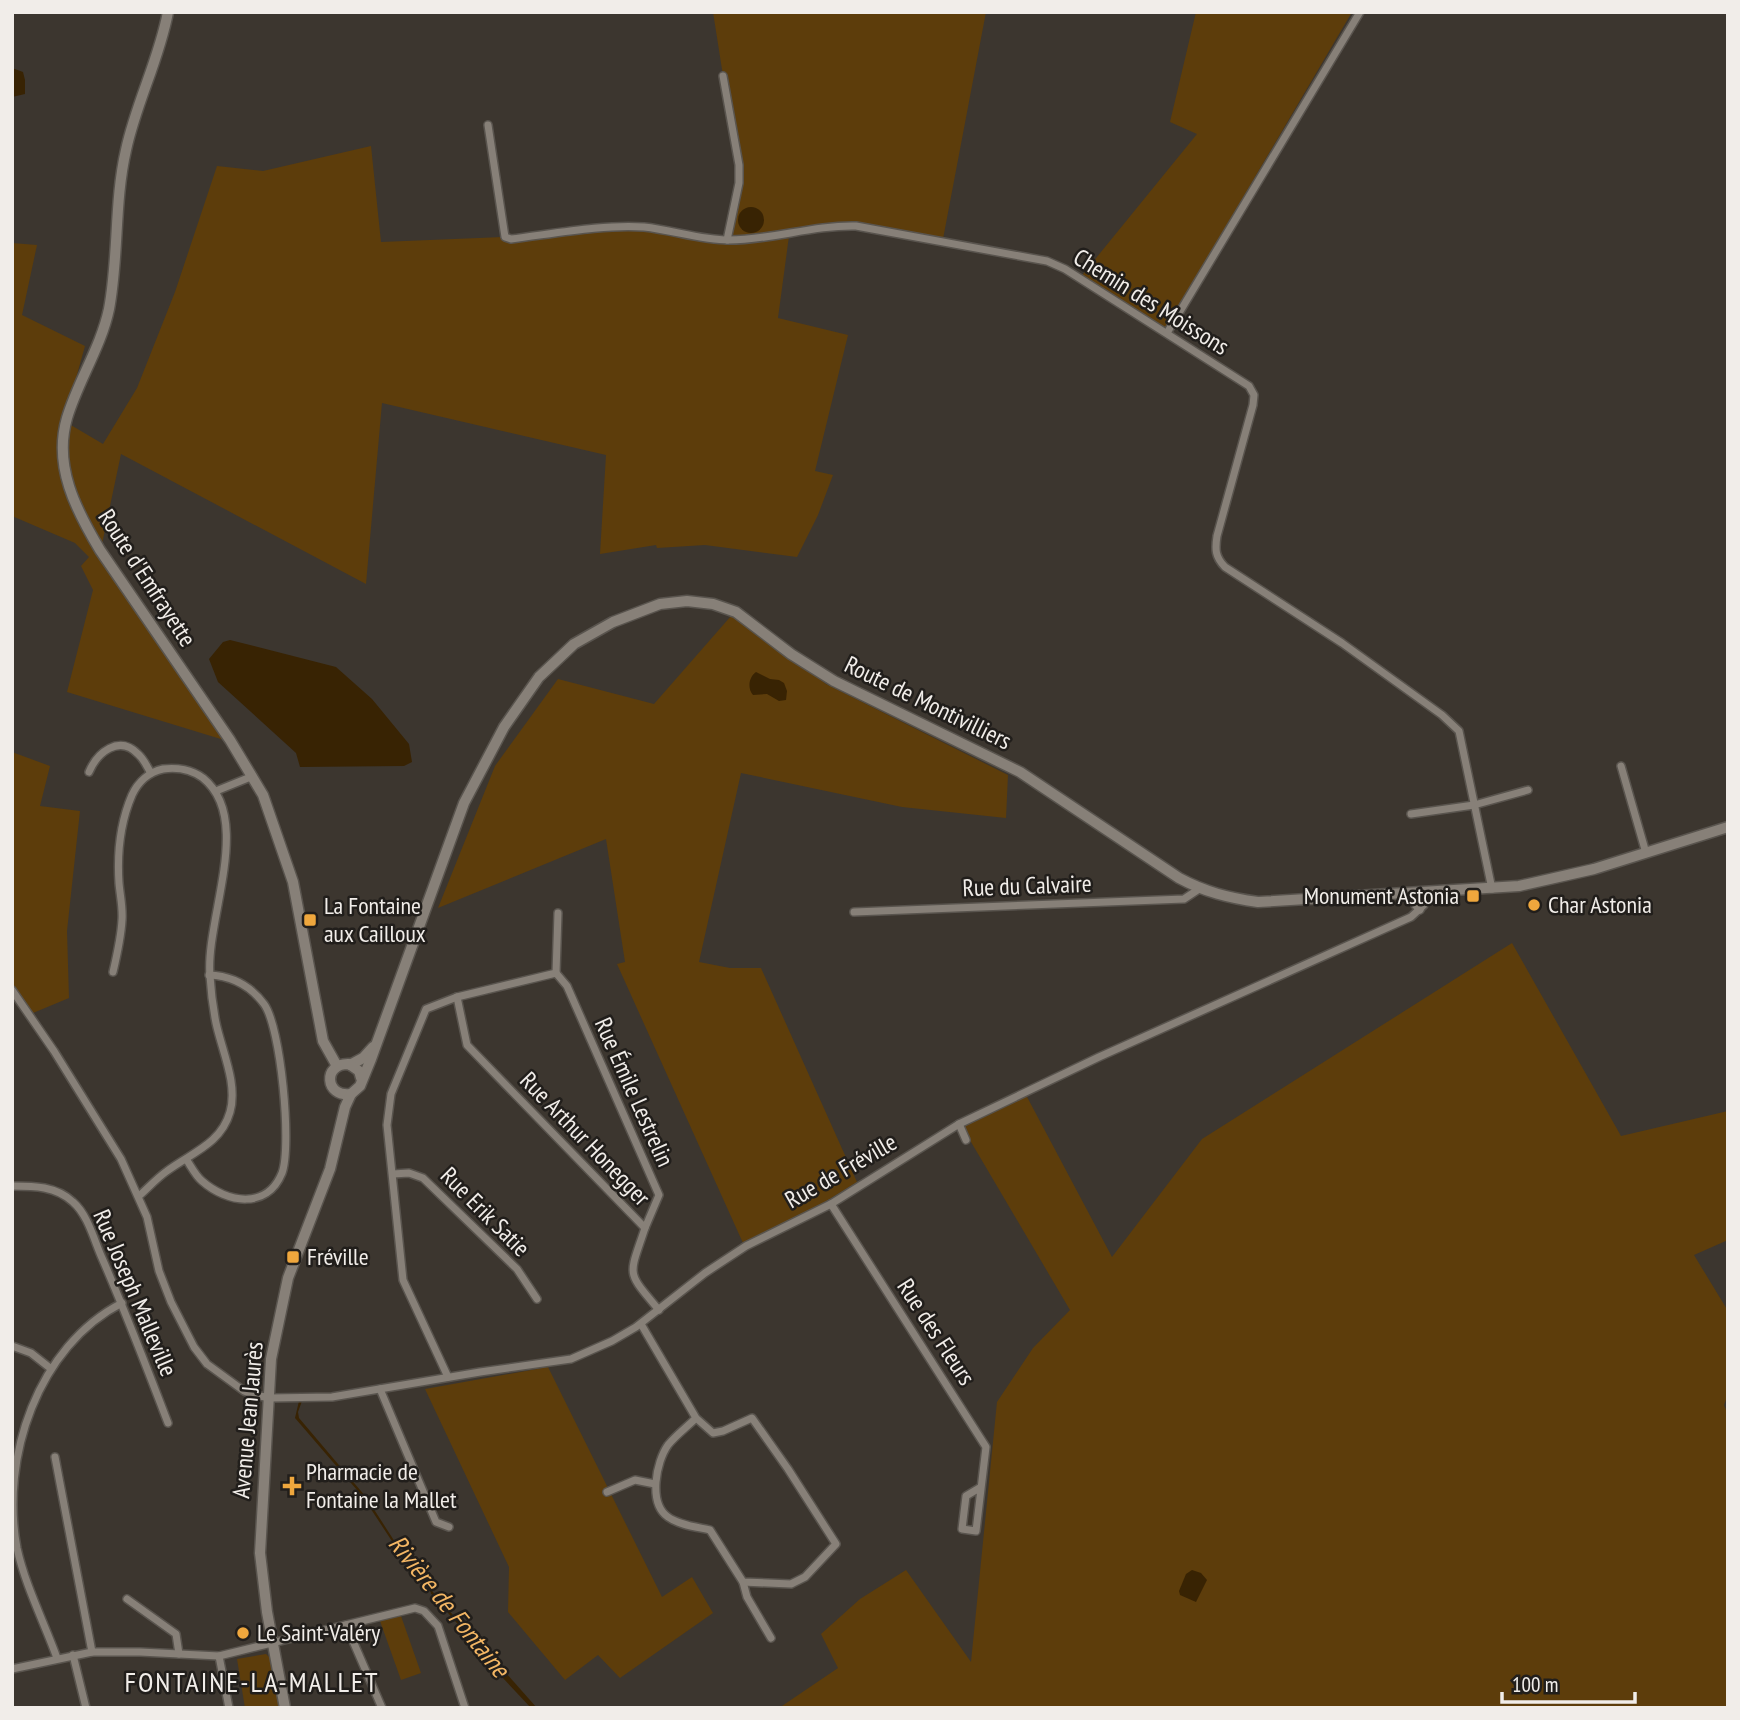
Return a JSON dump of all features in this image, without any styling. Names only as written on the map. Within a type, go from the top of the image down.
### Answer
[{"type":"street","name":"Route d'Emfrayette","points":[[168,12],[155,64],[126,149],[120,179],[108,312],[63,431],[66,482],[83,523],[94,541],[253,776],[271,816],[293,882],[323,1041],[337,1066]]},
{"type":"street","points":[[1167,333],[1360,12]]},
{"type":"street","points":[[723,76],[739,164],[739,183],[727,240]]},
{"type":"street","name":"Chemin des Moissons","points":[[488,125],[505,237],[511,239],[643,227],[727,240],[839,225],[1047,261],[1065,269],[1249,386],[1254,395],[1253,405],[1217,536],[1216,554],[1219,560],[1225,567],[1342,643],[1442,715],[1459,731],[1474,805]]},
{"type":"street","name":"Route de Montivilliers","points":[[361,1078],[379,1037],[464,803],[503,727],[540,677],[574,644],[613,622],[660,604],[687,601],[712,604],[736,612],[791,654],[834,681],[1020,772],[1179,878],[1199,889],[1227,898],[1258,902],[1519,886],[1594,869],[1728,827]]},
{"type":"street","points":[[89,772],[98,756],[106,749],[116,746],[133,750],[150,773]]},
{"type":"street","points":[[1621,766],[1646,853]]},
{"type":"street","points":[[113,972],[123,918],[118,856],[120,835],[133,793],[139,782],[150,773],[162,769],[197,773],[216,791],[227,831],[228,851],[214,917],[209,975],[216,1022],[231,1084],[232,1102],[222,1131],[204,1148],[167,1171],[139,1196]]},
{"type":"street","points":[[216,791],[253,776]]},
{"type":"street","points":[[1411,814],[1474,805],[1528,790]]},
{"type":"street","points":[[1474,805],[1492,889]]},
{"type":"street","name":"Rue du Calvaire","points":[[854,912],[1184,899],[1199,889]]},
{"type":"street","name":"Rue de Fréville","points":[[270,1398],[332,1397],[571,1359],[612,1341],[641,1324],[737,1251],[831,1204],[959,1124],[1099,1057],[1411,917],[1420,910],[1415,905],[1419,893]]},
{"type":"street","points":[[448,1377],[403,1280],[387,1125],[391,1094],[426,1009],[457,997],[556,974],[558,913]]},
{"type":"street","name":"Rue Émile Lestrelin","points":[[556,974],[567,986],[659,1195],[645,1228]]},
{"type":"street","points":[[186,1159],[199,1179],[216,1192],[230,1198],[247,1200],[258,1198],[271,1190],[278,1181],[283,1170],[286,1146],[280,1057],[266,1007],[257,996],[229,976],[209,975]]},
{"type":"street","points":[[12,990],[100,1122],[139,1196],[147,1217],[159,1271],[194,1347],[221,1376],[244,1391],[270,1398]]},
{"type":"street","name":"Rue Arthur Honegger","points":[[457,997],[467,1045],[645,1228],[631,1270],[634,1281],[659,1310]]},
{"type":"street","name":"Route de Montivilliers","points":[[350,1065],[363,1058],[379,1037]]},
{"type":"street","points":[[350,1065],[359,1071],[360,1086],[351,1094],[344,1095],[331,1085],[330,1076],[337,1066],[350,1065]]},
{"type":"street","name":"Avenue Jean Jaurès","points":[[335,1144],[338,1105],[336,1091]]},
{"type":"street","name":"Avenue Jean Jaurès","points":[[285,1708],[267,1612],[260,1553],[271,1359],[283,1296],[324,1188],[345,1107],[351,1094]]},
{"type":"street","points":[[959,1124],[966,1140]]},
{"type":"street","name":"Rue Erik Satie","points":[[393,1174],[409,1173],[423,1178],[517,1269],[537,1299]]},
{"type":"street","name":"Rue Joseph Malleville","points":[[12,1186],[41,1187],[65,1195],[76,1204],[85,1218],[122,1303],[168,1423]]},
{"type":"street","name":"Rue des Fleurs","points":[[831,1204],[986,1447],[976,1531],[962,1530],[966,1496],[981,1487]]},
{"type":"street","points":[[57,1658],[23,1571],[17,1548],[13,1520],[14,1478],[19,1449],[29,1413],[50,1368],[84,1330],[122,1303]]},
{"type":"street","points":[[641,1324],[696,1418],[713,1433],[752,1418],[836,1544],[805,1577],[791,1584],[743,1582]]},
{"type":"street","points":[[12,1346],[31,1353],[50,1368]]},
{"type":"street","points":[[380,1389],[436,1522],[449,1527]]},
{"type":"street","points":[[696,1418],[668,1446],[659,1465],[656,1484],[658,1502],[666,1516],[710,1530],[743,1582],[747,1597],[771,1638]]},
{"type":"street","points":[[55,1457],[92,1652]]},
{"type":"street","points":[[607,1492],[635,1480],[656,1484]]},
{"type":"street","points":[[127,1599],[176,1634],[179,1654]]},
{"type":"street","points":[[12,1670],[92,1652],[219,1656],[415,1608],[424,1611],[438,1626],[465,1708]]},
{"type":"street","points":[[346,1625],[382,1708]]},
{"type":"street","points":[[74,1655],[86,1708]]},
{"type":"street","points":[[219,1656],[229,1708]]},
{"type":"shaded area","points":[[713,12],[986,12],[943,239],[851,228],[789,236],[778,318],[848,335],[815,471],[833,475],[818,515],[797,557],[705,545],[657,548],[656,545],[600,554],[606,455],[382,403],[366,584],[121,454],[102,544],[97,551],[224,740],[67,692],[93,590],[81,566],[89,557],[75,543],[12,516],[12,243],[37,245],[22,315],[85,346],[64,421],[103,444],[137,388],[175,292],[217,166],[263,171],[371,146],[381,242],[503,237],[647,225],[702,236],[725,236],[737,179],[737,165]]},
{"type":"shaded area","points":[[1196,12],[1352,12],[1162,335],[1079,279],[1197,134],[1170,122]]},
{"type":"shaded area","points":[[12,68],[23,72],[25,94],[12,97]]},
{"type":"shaded area","points":[[751,207],[760,211],[764,220],[760,229],[751,233],[742,229],[738,220],[742,211]]},
{"type":"shaded area","points":[[731,616],[744,621],[826,684],[1008,775],[1006,818],[902,807],[741,773],[699,962],[730,968],[761,968],[857,1182],[823,1203],[743,1243],[617,964],[625,962],[606,839],[438,908],[495,766],[558,679],[654,704]]},
{"type":"shaded area","points":[[230,640],[336,667],[372,699],[409,744],[412,762],[404,766],[300,767],[296,753],[218,682],[209,659],[223,642]]},
{"type":"shaded area","points":[[756,672],[784,683],[786,700],[779,701],[767,694],[753,695],[750,683]]},
{"type":"shaded area","points":[[12,752],[50,766],[40,806],[80,811],[67,931],[69,998],[33,1013],[12,985]]},
{"type":"shaded area","points":[[1512,943],[1621,1136],[1728,1111],[1728,1240],[1694,1255],[1728,1311],[1728,1394],[1724,1405],[1728,1415],[1728,1708],[779,1708],[838,1668],[821,1634],[860,1599],[906,1570],[971,1662],[997,1402],[1033,1348],[1070,1310],[961,1125],[1026,1095],[1112,1257],[1202,1139]]},
{"type":"shaded area","points":[[548,1367],[662,1597],[692,1577],[713,1613],[620,1678],[598,1655],[565,1680],[508,1612],[509,1567],[425,1389]]},
{"type":"shaded area","points":[[299,1401],[302,1401],[299,1418],[366,1497],[404,1556],[413,1562],[434,1594],[411,1564],[403,1558],[363,1497],[295,1418]]},
{"type":"shaded area","points":[[1192,1570],[1201,1573],[1207,1580],[1196,1602],[1180,1595],[1179,1591],[1186,1574]]},
{"type":"shaded area","points":[[401,1616],[421,1673],[401,1680],[380,1621]]},
{"type":"shaded area","points":[[477,1640],[537,1708],[531,1708],[472,1645]]},
{"type":"shaded area","points":[[266,1654],[270,1658],[280,1708],[245,1708],[237,1659]]},
{"type":"waterway","name":"Rivière de Fontaine","points":[[432,1593],[476,1643]]},
{"type":"place","name":"Monument Astonia","points":[[1473,896]]},
{"type":"place","name":"Char Astonia","points":[[1534,905]]},
{"type":"place","name":"La Fontaine aux Cailloux","points":[[310,920]]},
{"type":"place","name":"Fréville","points":[[293,1257]]},
{"type":"place","name":"Pharmacie de Fontaine la Mallet","points":[[292,1486]]},
{"type":"place","name":"Le Saint-Valéry","points":[[243,1633]]},
{"type":"district","name":"FONTAINE-LA-MALLET","points":[[252,1682]]}]
